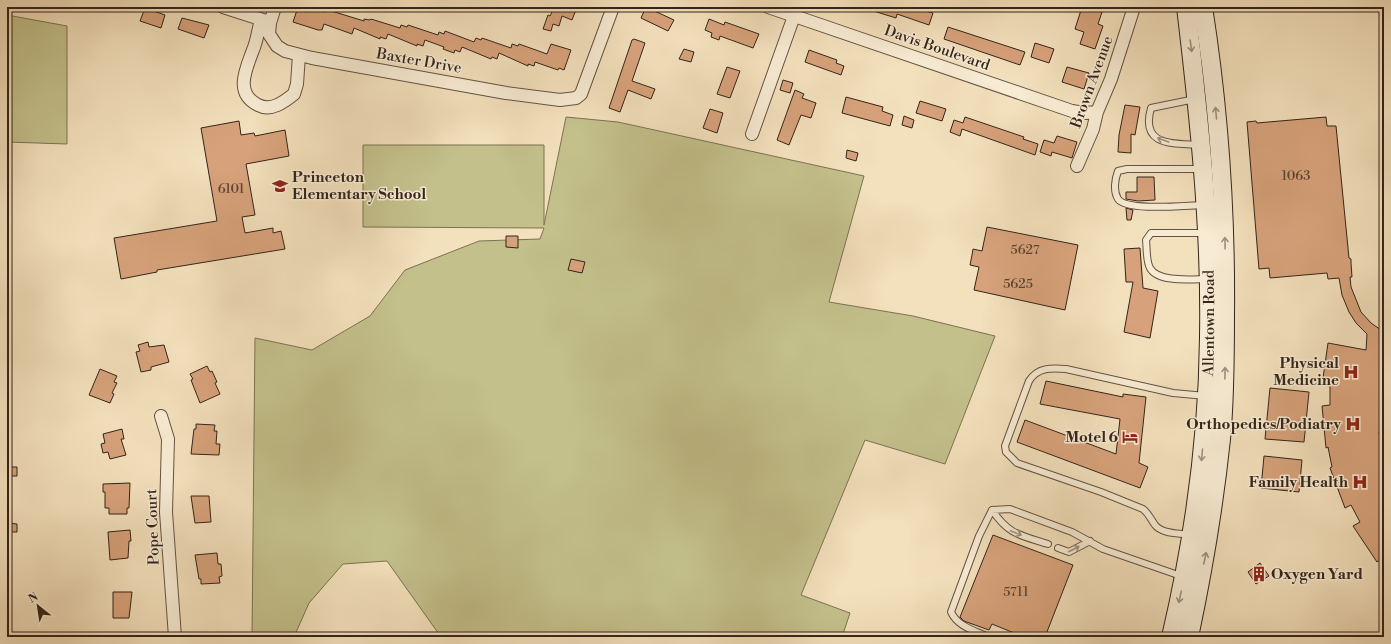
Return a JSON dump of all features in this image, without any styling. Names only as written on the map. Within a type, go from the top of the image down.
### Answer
[{"type":"main road","name":"Allentown Road","points":[[1186,7],[1197,99],[1206,205],[1208,233],[1209,337],[1221,439],[1192,579],[1189,637]]},
{"type":"main road","name":"Allentown Road","points":[[1203,7],[1213,81],[1225,229],[1215,397]]},
{"type":"main road","name":"Allentown Road","points":[[1171,637],[1192,579]]},
{"type":"street","points":[[223,7],[265,21]]},
{"type":"street","points":[[275,7],[265,21],[245,68],[243,81],[246,94],[252,102],[262,108],[272,108],[294,94],[297,84],[299,55]]},
{"type":"street","name":"Baxter Drive","points":[[265,21],[269,34],[277,46],[285,51],[299,55],[506,93],[560,100],[576,98],[581,94],[613,7]]},
{"type":"street","name":"Davis Boulevard","points":[[768,7],[1072,111],[1085,113],[1097,112]]},
{"type":"street","name":"Brown Avenue","points":[[1077,166],[1093,129],[1097,112],[1112,78],[1134,7]]},
{"type":"street","points":[[752,134],[794,16]]},
{"type":"street","name":"Pope Court","points":[[162,416],[168,439],[166,512],[175,637]]},
{"type":"lane","points":[[1197,99],[1151,108],[1147,121],[1152,135],[1163,142],[1201,146]]},
{"type":"lane","points":[[1203,169],[1127,169],[1118,171],[1115,181],[1117,198],[1122,203],[1142,207],[1206,205]]},
{"type":"lane","points":[[1208,233],[1158,233],[1151,234],[1146,240],[1150,268],[1155,273],[1167,279],[1209,279]]},
{"type":"lane","points":[[1200,537],[1161,530],[1155,525],[1148,513],[1143,509],[1101,492],[1017,463],[1006,452],[1005,446],[1028,381],[1032,375],[1050,368],[1066,369],[1173,393],[1215,397]]},
{"type":"lane","points":[[992,510],[1010,508],[1072,532],[1103,549],[1192,579]]},
{"type":"lane","points":[[992,510],[1002,524],[1011,531],[1048,544]]},
{"type":"lane","points":[[988,637],[954,620],[951,612],[979,536],[992,510]]},
{"type":"lane","points":[[1058,548],[1069,552],[1090,541]]},
{"type":"shaded area","points":[[7,15],[67,26],[67,144],[7,142]]},
{"type":"shaded area","points":[[566,117],[618,122],[864,176],[829,302],[913,316],[995,336],[945,464],[865,440],[801,595],[850,613],[842,637],[441,637],[387,561],[343,564],[309,603],[294,637],[252,637],[255,338],[312,350],[370,316],[405,270],[479,241],[540,239],[544,228],[363,227],[363,145],[544,145],[544,225]]},
{"type":"building","points":[[298,7],[311,8],[324,12],[325,9],[364,21],[364,19],[371,19],[400,28],[401,25],[407,27],[408,25],[438,35],[439,32],[444,34],[445,31],[474,42],[476,38],[481,40],[482,38],[511,48],[512,44],[518,46],[519,44],[547,54],[551,44],[571,50],[564,70],[559,68],[558,70],[535,62],[534,66],[528,64],[528,66],[499,53],[497,59],[492,57],[491,59],[462,47],[460,52],[455,50],[454,53],[443,49],[444,47],[425,40],[423,46],[417,44],[417,46],[388,34],[386,39],[380,37],[380,39],[354,28],[352,34],[324,24],[322,30],[318,30],[293,22]]},
{"type":"building","points":[[541,7],[577,7],[572,20],[562,16],[559,26],[553,24],[551,31],[543,29],[548,15],[550,16],[552,12]]},
{"type":"building","points":[[646,7],[674,20],[668,31],[641,18]]},
{"type":"building","points":[[867,7],[923,7],[922,10],[933,13],[929,25],[897,14],[896,18],[867,9]]},
{"type":"building","points":[[1082,7],[1102,12],[1098,24],[1103,26],[1095,49],[1080,44],[1084,32],[1075,29]]},
{"type":"building","points":[[145,8],[165,15],[161,28],[140,21]]},
{"type":"building","points":[[182,18],[209,25],[204,38],[178,29]]},
{"type":"building","points":[[709,19],[724,25],[725,22],[759,34],[753,48],[720,36],[719,40],[711,37],[712,33],[705,30]]},
{"type":"building","points":[[948,27],[1025,52],[1020,65],[944,39]]},
{"type":"building","points":[[634,39],[645,43],[632,81],[655,89],[651,99],[628,90],[620,112],[609,108],[632,40]]},
{"type":"building","points":[[1035,43],[1054,49],[1049,63],[1031,57]]},
{"type":"building","points":[[684,49],[694,52],[691,62],[679,59]]},
{"type":"building","points":[[809,50],[837,60],[836,63],[844,66],[841,75],[805,62]]},
{"type":"building","points":[[727,67],[740,71],[730,98],[717,94]]},
{"type":"building","points":[[1067,67],[1089,73],[1084,89],[1062,82]]},
{"type":"building","points":[[783,80],[793,83],[790,93],[780,90]]},
{"type":"building","points":[[795,90],[804,94],[802,98],[816,103],[811,118],[801,115],[789,145],[777,140]]},
{"type":"building","points":[[846,97],[883,107],[882,111],[893,115],[890,126],[842,113]]},
{"type":"building","points":[[920,101],[946,109],[942,121],[916,113]]},
{"type":"building","points":[[1125,105],[1140,107],[1135,135],[1131,134],[1131,153],[1118,152],[1119,135]]},
{"type":"building","points":[[710,109],[723,113],[717,133],[703,128]]},
{"type":"building","points":[[904,116],[914,120],[912,128],[902,125]]},
{"type":"building","points":[[965,117],[1024,137],[1023,139],[1038,144],[1035,155],[962,129],[960,136],[950,132],[954,120],[963,123]]},
{"type":"building","points":[[1326,117],[1327,126],[1336,126],[1349,258],[1351,259],[1351,287],[1361,312],[1371,323],[1384,332],[1384,389],[1380,383],[1384,431],[1379,432],[1384,453],[1384,557],[1377,562],[1353,526],[1360,522],[1351,505],[1345,508],[1330,468],[1332,467],[1328,447],[1326,448],[1322,406],[1330,405],[1330,386],[1322,385],[1328,343],[1366,350],[1367,334],[1356,323],[1349,312],[1342,295],[1339,278],[1328,279],[1327,273],[1270,278],[1269,268],[1259,269],[1247,122],[1256,121],[1257,123]]},
{"type":"building","points":[[239,121],[241,135],[254,133],[255,136],[285,130],[289,156],[246,164],[255,215],[242,217],[245,233],[273,228],[273,233],[281,231],[285,249],[157,270],[157,272],[121,279],[114,238],[217,221],[201,128]]},
{"type":"building","points":[[1057,136],[1077,142],[1072,158],[1052,152],[1051,156],[1040,152],[1044,140],[1054,143]]},
{"type":"building","points":[[847,150],[858,153],[856,161],[846,158]]},
{"type":"building","points":[[1137,177],[1154,177],[1155,200],[1138,201],[1126,199],[1126,192],[1137,192]]},
{"type":"building","points":[[1126,208],[1133,210],[1131,220],[1127,220]]},
{"type":"building","points":[[987,227],[1078,245],[1065,310],[974,290],[979,267],[970,265],[973,249],[982,251]]},
{"type":"building","points":[[506,236],[518,236],[518,248],[506,247]]},
{"type":"building","points":[[1140,248],[1143,288],[1158,291],[1150,338],[1124,332],[1133,282],[1126,282],[1124,249]]},
{"type":"building","points":[[571,259],[585,262],[582,273],[568,270]]},
{"type":"building","points":[[148,342],[149,347],[164,345],[169,362],[151,367],[151,370],[141,372],[136,352],[140,351],[138,345]]},
{"type":"building","points":[[207,366],[210,372],[212,371],[220,394],[200,403],[191,380],[193,379],[190,374]]},
{"type":"building","points":[[100,369],[117,376],[114,382],[117,383],[112,393],[114,394],[110,403],[89,395]]},
{"type":"building","points":[[1046,381],[1123,397],[1123,394],[1146,397],[1139,463],[1148,467],[1140,488],[1017,442],[1025,420],[1116,454],[1120,419],[1040,404]]},
{"type":"building","points":[[1270,388],[1309,392],[1304,442],[1265,439]]},
{"type":"building","points":[[196,424],[215,425],[214,431],[217,431],[216,444],[220,444],[219,455],[191,454]]},
{"type":"building","points":[[122,429],[124,439],[121,439],[126,455],[110,459],[108,452],[103,453],[101,444],[105,443],[103,434]]},
{"type":"building","points":[[1264,456],[1302,460],[1299,492],[1261,488]]},
{"type":"building","points":[[7,467],[17,467],[17,476],[7,476]]},
{"type":"building","points":[[130,483],[129,508],[127,508],[127,514],[109,514],[109,508],[105,508],[105,492],[103,492],[103,484]]},
{"type":"building","points":[[191,496],[209,496],[211,522],[195,523]]},
{"type":"building","points":[[7,523],[17,524],[17,532],[7,532]]},
{"type":"building","points":[[130,530],[131,541],[129,541],[128,558],[110,560],[108,532]]},
{"type":"building","points":[[993,535],[1073,565],[1045,637],[1024,637],[992,624],[989,630],[964,621],[960,617]]},
{"type":"building","points":[[217,553],[218,564],[221,564],[222,576],[219,577],[220,583],[201,584],[195,555]]},
{"type":"building","name":"Oxygen Yard","points":[[1260,563],[1269,576],[1256,584],[1248,572]]},
{"type":"building","points":[[113,592],[132,592],[129,618],[113,618]]},
{"type":"place","name":"Princeton Elementary School","points":[[280,186]]},
{"type":"place","name":"Physical Medicine","points":[[1351,372]]},
{"type":"place","name":"Orthopedics/Podiatry","points":[[1353,424]]},
{"type":"place","name":"Motel 6","points":[[1130,437]]},
{"type":"place","name":"Family Health","points":[[1360,482]]},
{"type":"place","name":"Oxygen Yard","points":[[1259,574]]}]
